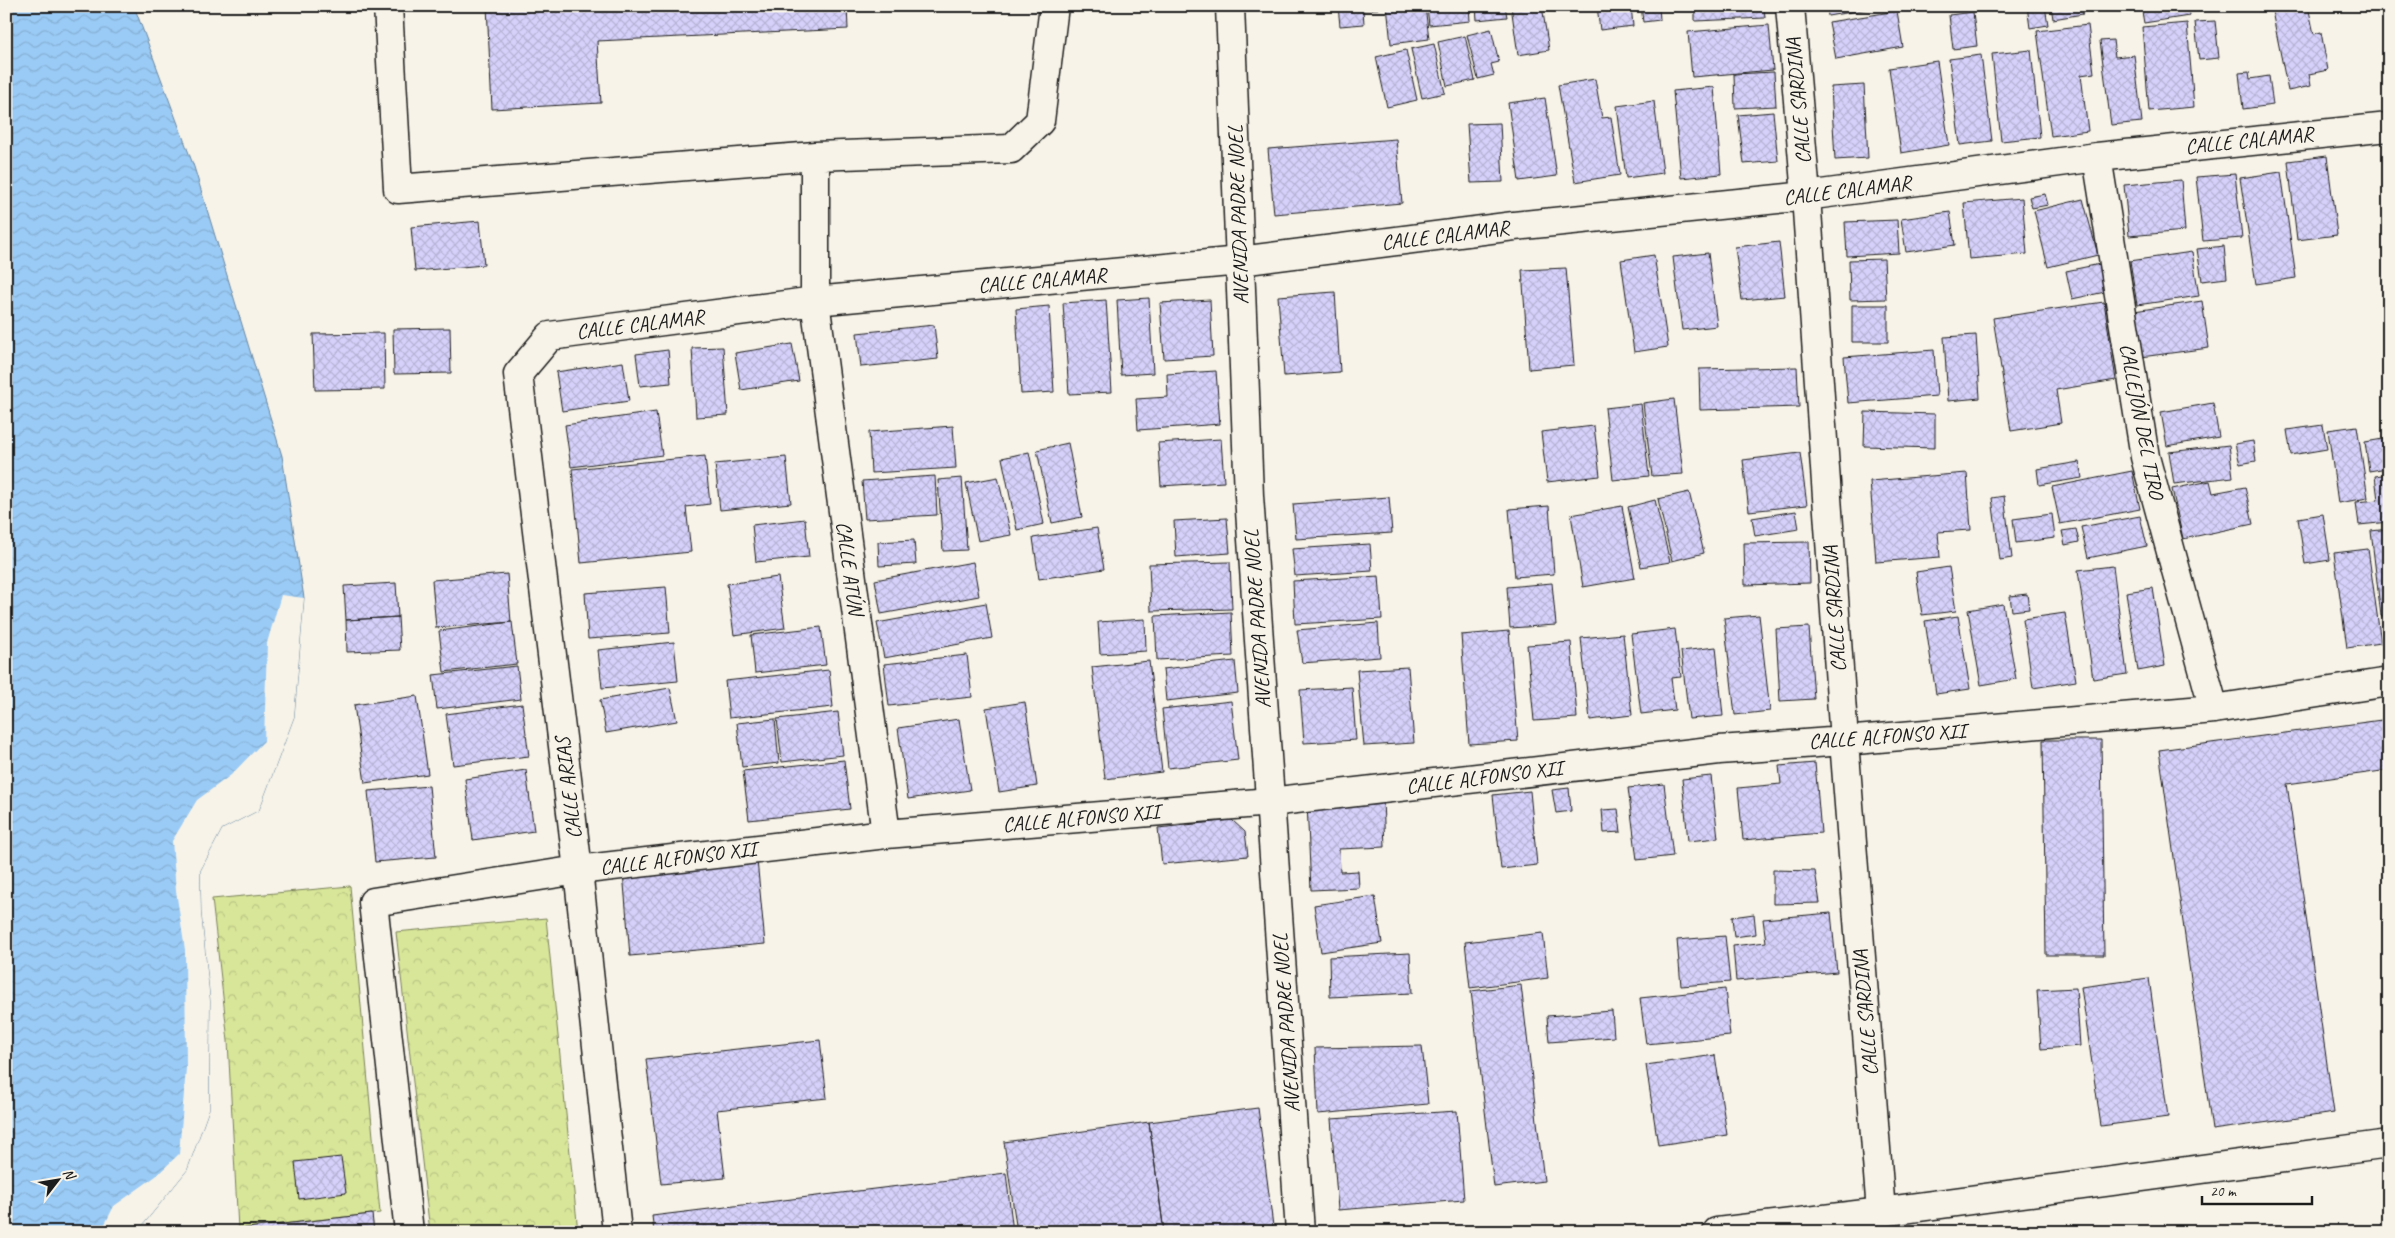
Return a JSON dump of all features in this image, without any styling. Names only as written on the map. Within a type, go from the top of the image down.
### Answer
[{"type":"street","points":[[388,6],[398,189],[815,156],[1011,150],[1040,121],[1054,6]]},
{"type":"street","name":"AVENIDA PADRE NOEL","points":[[1230,6],[1248,496],[1300,1232]]},
{"type":"street","name":"CALLE SARDINA","points":[[1790,6],[1806,196],[1844,741],[1882,1212]]},
{"type":"street","name":"CALLE CALAMAR","points":[[518,374],[550,336],[815,302],[1240,261],[1514,226],[1806,196],[2097,157],[2389,127]]},
{"type":"street","name":"CALLE ATÚN","points":[[815,156],[815,302],[886,834]]},
{"type":"street","name":"CALLEJÓN DEL TIRO","points":[[2097,157],[2145,457],[2214,709]]},
{"type":"street","name":"CALLE ARIAS","points":[[518,374],[578,870],[617,1232]]},
{"type":"street","name":"CALLE ALFONSO XII","points":[[409,1232],[372,902],[578,870],[886,834],[1270,802],[1719,750],[2214,709],[2389,682]]},
{"type":"street","points":[[1717,1232],[1882,1212],[2389,1144]]},
{"type":"green space","points":[[350,886],[380,1213],[238,1229],[228,1041],[212,899]]},
{"type":"green space","points":[[546,918],[578,1232],[430,1232],[396,932]]},
{"type":"water","points":[[6,6],[134,6],[194,167],[282,456],[304,598],[294,717],[259,810],[222,829],[200,871],[201,913],[210,1001],[209,1109],[187,1170],[137,1232],[6,1232]]},
{"type":"pier","points":[[281,595],[304,598],[294,717],[259,810],[222,829],[200,871],[201,913],[210,1001],[209,1109],[187,1170],[137,1232],[101,1232],[114,1206],[156,1176],[179,1154],[186,1068],[185,950],[176,891],[172,841],[197,800],[231,775],[264,741],[267,643]]},
{"type":"building","points":[[487,6],[847,6],[848,29],[597,41],[601,103],[492,109]]},
{"type":"building","points":[[1338,6],[1378,6],[1378,9],[1363,10],[1364,24],[1340,26]]},
{"type":"building","points":[[1387,6],[1425,6],[1429,39],[1391,44]]},
{"type":"building","points":[[1427,6],[1469,6],[1470,21],[1429,25]]},
{"type":"building","points":[[1476,6],[1505,6],[1507,17],[1477,20]]},
{"type":"building","points":[[1511,6],[1542,6],[1549,50],[1518,55]]},
{"type":"building","points":[[1597,6],[1631,6],[1633,26],[1600,30]]},
{"type":"building","points":[[1641,6],[1659,6],[1660,20],[1643,22]]},
{"type":"building","points":[[1695,6],[1764,6],[1765,18],[1695,21]]},
{"type":"building","points":[[1827,6],[1885,6],[1828,16]]},
{"type":"building","points":[[2027,6],[2045,6],[2048,25],[2030,28]]},
{"type":"building","points":[[2051,6],[2081,6],[2083,14],[2053,19]]},
{"type":"building","points":[[2141,6],[2188,6],[2189,16],[2144,23]]},
{"type":"building","points":[[2271,6],[2308,6],[2314,34],[2321,32],[2328,70],[2309,74],[2311,86],[2288,91]]},
{"type":"building","points":[[1897,11],[1903,47],[1836,59],[1829,22]]},
{"type":"building","points":[[1973,12],[1977,46],[1953,49],[1949,15]]},
{"type":"building","points":[[2215,21],[2219,58],[2199,60],[2195,22]]},
{"type":"building","points":[[2187,23],[2194,107],[2149,111],[2142,27]]},
{"type":"building","points":[[1769,25],[1773,70],[1692,77],[1688,32]]},
{"type":"building","points":[[2088,25],[2094,73],[2081,75],[2088,131],[2051,136],[2037,31]]},
{"type":"building","points":[[1491,29],[1499,62],[1491,64],[1494,75],[1478,79],[1467,35]]},
{"type":"building","points":[[1465,36],[1475,80],[1447,86],[1438,42]]},
{"type":"building","points":[[2113,40],[2115,57],[2134,55],[2142,122],[2111,125],[2100,41]]},
{"type":"building","points":[[1434,44],[1445,93],[1422,98],[1411,49]]},
{"type":"building","points":[[1406,50],[1417,100],[1387,107],[1376,57]]},
{"type":"building","points":[[2031,50],[2040,137],[2001,141],[1992,54]]},
{"type":"building","points":[[1981,55],[1992,141],[1960,145],[1949,59]]},
{"type":"building","points":[[1937,61],[1949,145],[1901,153],[1889,68]]},
{"type":"building","points":[[1774,72],[1776,106],[1735,108],[1734,74]]},
{"type":"building","points":[[2249,72],[2250,79],[2269,76],[2273,105],[2243,109],[2239,73]]},
{"type":"building","points":[[1595,79],[1602,118],[1611,117],[1620,175],[1575,182],[1558,85]]},
{"type":"building","points":[[1864,85],[1868,158],[1835,160],[1831,87]]},
{"type":"building","points":[[1714,87],[1721,174],[1681,178],[1673,91]]},
{"type":"building","points":[[1545,98],[1557,176],[1519,181],[1508,103]]},
{"type":"building","points":[[1654,101],[1663,173],[1626,178],[1617,106]]},
{"type":"building","points":[[1773,112],[1778,161],[1744,164],[1738,115]]},
{"type":"building","points":[[1500,123],[1503,182],[1471,183],[1467,124]]},
{"type":"building","points":[[1396,139],[1402,203],[1274,214],[1268,149]]},
{"type":"building","points":[[2327,156],[2337,235],[2297,240],[2288,161]]},
{"type":"building","points":[[2281,172],[2296,278],[2256,284],[2240,178]]},
{"type":"building","points":[[2235,174],[2242,238],[2203,241],[2196,177]]},
{"type":"building","points":[[2181,180],[2185,231],[2129,236],[2124,185]]},
{"type":"building","points":[[2045,194],[2048,205],[2032,208],[2029,197]]},
{"type":"building","points":[[2022,198],[2027,254],[1969,259],[1964,203]]},
{"type":"building","points":[[2083,199],[2098,255],[2048,267],[2034,211]]},
{"type":"building","points":[[1950,212],[1955,245],[1906,252],[1901,219]]},
{"type":"building","points":[[1897,220],[1899,253],[1847,256],[1845,222]]},
{"type":"building","points":[[480,221],[484,265],[415,271],[411,227]]},
{"type":"building","points":[[1779,242],[1785,296],[1742,300],[1735,247]]},
{"type":"building","points":[[2224,246],[2227,278],[2202,281],[2197,249]]},
{"type":"building","points":[[2192,252],[2199,296],[2137,305],[2130,261]]},
{"type":"building","points":[[1708,253],[1717,326],[1682,330],[1673,257]]},
{"type":"building","points":[[1654,255],[1668,347],[1634,352],[1621,260]]},
{"type":"building","points":[[1884,259],[1886,299],[1850,300],[1849,260]]},
{"type":"building","points":[[2100,264],[2105,292],[2072,299],[2066,271]]},
{"type":"building","points":[[1566,268],[1574,365],[1529,369],[1522,270]]},
{"type":"building","points":[[1335,292],[1340,372],[1284,376],[1278,296]]},
{"type":"building","points":[[1149,298],[1153,373],[1121,375],[1117,300]]},
{"type":"building","points":[[1106,300],[1112,392],[1069,394],[1063,303]]},
{"type":"building","points":[[1210,300],[1213,356],[1164,359],[1160,303]]},
{"type":"building","points":[[2202,301],[2209,348],[2141,357],[2134,311]]},
{"type":"building","points":[[2104,302],[2116,380],[2056,390],[2061,423],[2011,431],[1993,318]]},
{"type":"building","points":[[1852,305],[1888,305],[1888,342],[1852,342]]},
{"type":"building","points":[[1049,306],[1054,392],[1021,394],[1016,309]]},
{"type":"building","points":[[934,325],[938,359],[861,367],[857,333]]},
{"type":"building","points":[[450,328],[451,373],[394,374],[393,329]]},
{"type":"building","points":[[384,333],[385,389],[315,390],[313,334]]},
{"type":"building","points":[[1976,335],[1980,398],[1948,401],[1944,337]]},
{"type":"building","points":[[792,344],[799,381],[741,390],[735,353]]},
{"type":"building","points":[[723,347],[728,415],[696,417],[692,348]]},
{"type":"building","points":[[668,350],[671,383],[640,386],[636,354]]},
{"type":"building","points":[[1934,350],[1937,396],[1848,403],[1844,357]]},
{"type":"building","points":[[623,362],[629,401],[562,411],[556,372]]},
{"type":"building","points":[[1797,367],[1799,407],[1700,410],[1699,369]]},
{"type":"building","points":[[1216,371],[1220,424],[1138,430],[1136,399],[1168,397],[1167,374]]},
{"type":"building","points":[[1674,399],[1683,474],[1652,476],[1643,403]]},
{"type":"building","points":[[2213,403],[2219,437],[2167,446],[2161,412]]},
{"type":"building","points":[[1641,404],[1649,476],[1613,480],[1605,408]]},
{"type":"building","points":[[656,412],[662,455],[571,467],[565,425]]},
{"type":"building","points":[[1865,412],[1935,414],[1935,448],[1864,446]]},
{"type":"building","points":[[2323,425],[2327,449],[2291,455],[2287,430]]},
{"type":"building","points":[[953,426],[956,468],[871,473],[869,432]]},
{"type":"building","points":[[1594,426],[1600,476],[1547,482],[1541,432]]},
{"type":"building","points":[[2357,426],[2368,498],[2338,503],[2328,430]]},
{"type":"building","points":[[1221,439],[1224,482],[1161,486],[1158,443]]},
{"type":"building","points":[[2383,439],[2387,468],[2369,471],[2365,442]]},
{"type":"building","points":[[2253,441],[2256,461],[2240,464],[2235,444]]},
{"type":"building","points":[[1068,443],[1082,517],[1052,523],[1037,450]]},
{"type":"building","points":[[2229,445],[2233,477],[2174,484],[2169,452]]},
{"type":"building","points":[[1029,452],[1044,524],[1017,530],[1002,458]]},
{"type":"building","points":[[1800,453],[1807,505],[1749,511],[1743,460]]},
{"type":"building","points":[[705,456],[710,504],[686,507],[691,552],[581,563],[572,469]]},
{"type":"building","points":[[786,457],[791,503],[720,510],[715,464]]},
{"type":"building","points":[[2079,462],[2082,478],[2039,485],[2037,469]]},
{"type":"building","points":[[2132,471],[2140,509],[2060,524],[2052,487]]},
{"type":"building","points":[[1967,473],[1971,530],[1938,532],[1940,557],[1876,562],[1870,481]]},
{"type":"building","points":[[2389,474],[2389,522],[2359,525],[2356,502],[2378,500],[2375,476]]},
{"type":"building","points":[[935,476],[937,515],[865,519],[862,481]]},
{"type":"building","points":[[998,477],[1011,535],[978,541],[966,483]]},
{"type":"building","points":[[962,478],[967,550],[943,551],[938,480]]},
{"type":"building","points":[[2210,481],[2213,493],[2245,487],[2253,524],[2183,539],[2172,489]]},
{"type":"building","points":[[1689,492],[1704,553],[1672,561],[1658,499]]},
{"type":"building","points":[[2004,496],[2012,558],[2000,560],[1992,498]]},
{"type":"building","points":[[1389,497],[1392,533],[1296,539],[1293,504]]},
{"type":"building","points":[[1655,500],[1670,562],[1641,567],[1628,507]]},
{"type":"building","points":[[1549,506],[1554,574],[1515,577],[1509,509]]},
{"type":"building","points":[[1622,506],[1635,578],[1583,587],[1571,515]]},
{"type":"building","points":[[1796,511],[1799,529],[1755,536],[1752,518]]},
{"type":"building","points":[[2052,514],[2055,538],[2016,543],[2013,519]]},
{"type":"building","points":[[2323,514],[2330,560],[2305,564],[2298,518]]},
{"type":"building","points":[[2140,516],[2147,546],[2088,558],[2081,527]]},
{"type":"building","points":[[1227,518],[1230,553],[1176,557],[1174,521]]},
{"type":"building","points":[[805,519],[809,557],[756,562],[752,525]]},
{"type":"building","points":[[1097,528],[1104,569],[1039,579],[1033,538]]},
{"type":"building","points":[[2076,529],[2079,542],[2065,545],[2062,531]]},
{"type":"building","points":[[2389,529],[2389,615],[2381,616],[2371,531]]},
{"type":"building","points":[[914,540],[916,564],[879,566],[878,542]]},
{"type":"building","points":[[1809,542],[1810,583],[1745,585],[1744,543]]},
{"type":"building","points":[[1370,544],[1372,571],[1295,576],[1292,549]]},
{"type":"building","points":[[2368,549],[2381,643],[2347,648],[2334,553]]},
{"type":"building","points":[[973,562],[979,596],[881,614],[875,580]]},
{"type":"building","points":[[1230,562],[1232,609],[1151,611],[1149,564]]},
{"type":"building","points":[[2113,566],[2127,674],[2093,679],[2078,570]]},
{"type":"building","points":[[1949,567],[1956,611],[1922,615],[1916,572]]},
{"type":"building","points":[[507,574],[511,622],[436,628],[432,580]]},
{"type":"building","points":[[1379,576],[1382,619],[1295,624],[1293,581]]},
{"type":"building","points":[[778,577],[785,628],[734,635],[727,584]]},
{"type":"building","points":[[396,583],[398,617],[346,620],[344,586]]},
{"type":"building","points":[[1552,583],[1556,625],[1510,628],[1507,587]]},
{"type":"building","points":[[666,587],[670,633],[588,639],[585,593]]},
{"type":"building","points":[[2153,588],[2165,666],[2138,671],[2126,592]]},
{"type":"building","points":[[2027,594],[2029,609],[2012,611],[2010,596]]},
{"type":"building","points":[[986,603],[992,638],[884,658],[877,623]]},
{"type":"building","points":[[2003,604],[2016,679],[1981,685],[1968,610]]},
{"type":"building","points":[[1231,612],[1233,656],[1157,660],[1155,616]]},
{"type":"building","points":[[2065,613],[2076,681],[2033,688],[2023,619]]},
{"type":"building","points":[[1759,615],[1770,711],[1735,715],[1724,618]]},
{"type":"building","points":[[1958,616],[1970,689],[1936,694],[1925,621]]},
{"type":"building","points":[[398,617],[400,650],[347,652],[346,620]]},
{"type":"building","points":[[1145,619],[1146,651],[1100,654],[1098,622]]},
{"type":"building","points":[[512,622],[517,664],[444,672],[439,631]]},
{"type":"building","points":[[1378,623],[1380,657],[1302,663],[1297,630]]},
{"type":"building","points":[[821,627],[826,665],[755,673],[751,635]]},
{"type":"building","points":[[1809,627],[1814,699],[1780,701],[1776,629]]},
{"type":"building","points":[[1675,629],[1681,677],[1671,678],[1675,710],[1641,714],[1631,634]]},
{"type":"building","points":[[1509,631],[1518,741],[1469,744],[1461,635]]},
{"type":"building","points":[[1623,634],[1632,715],[1590,720],[1581,638]]},
{"type":"building","points":[[674,642],[678,681],[602,688],[598,650]]},
{"type":"building","points":[[1571,642],[1577,718],[1534,721],[1527,645]]},
{"type":"building","points":[[1716,647],[1723,716],[1689,719],[1681,651]]},
{"type":"building","points":[[967,655],[972,697],[889,706],[884,664]]},
{"type":"building","points":[[1149,661],[1162,772],[1105,779],[1092,667]]},
{"type":"building","points":[[1235,661],[1238,693],[1166,701],[1163,669]]},
{"type":"building","points":[[517,666],[521,699],[437,709],[433,675]]},
{"type":"building","points":[[1408,667],[1414,743],[1364,746],[1357,670]]},
{"type":"building","points":[[829,670],[833,707],[729,718],[725,681]]},
{"type":"building","points":[[1352,687],[1356,740],[1304,743],[1300,690]]},
{"type":"building","points":[[670,688],[677,721],[606,733],[600,700]]},
{"type":"building","points":[[417,696],[428,774],[365,783],[354,705]]},
{"type":"building","points":[[1231,701],[1238,760],[1168,768],[1162,709]]},
{"type":"building","points":[[1025,702],[1037,786],[999,792],[986,708]]},
{"type":"building","points":[[522,704],[529,756],[453,765],[446,714]]},
{"type":"building","points":[[838,712],[843,755],[782,762],[777,719]]},
{"type":"building","points":[[775,719],[779,763],[742,767],[737,723]]},
{"type":"building","points":[[959,719],[970,790],[908,799],[898,728]]},
{"type":"building","points":[[2389,719],[2389,770],[2287,784],[2334,1113],[2212,1130],[2159,750]]},
{"type":"building","points":[[2043,740],[2101,740],[2104,955],[2046,955]]},
{"type":"building","points":[[844,760],[850,809],[749,820],[743,771]]},
{"type":"building","points":[[1815,763],[1821,833],[1743,840],[1738,788],[1781,784],[1779,766]]},
{"type":"building","points":[[526,770],[534,831],[473,840],[465,779]]},
{"type":"building","points":[[1711,776],[1718,838],[1688,841],[1682,779]]},
{"type":"building","points":[[1664,784],[1673,856],[1637,860],[1628,788]]},
{"type":"building","points":[[429,786],[436,857],[375,862],[368,791]]},
{"type":"building","points":[[1569,788],[1571,811],[1556,813],[1552,790]]},
{"type":"building","points":[[1530,791],[1537,865],[1501,869],[1493,795]]},
{"type":"building","points":[[1383,800],[1385,847],[1339,849],[1340,872],[1358,871],[1359,888],[1311,890],[1307,803]]},
{"type":"building","points":[[1618,809],[1621,832],[1604,833],[1602,810]]},
{"type":"building","points":[[1232,820],[1245,832],[1248,856],[1162,864],[1158,828]]},
{"type":"building","points":[[757,860],[765,944],[630,956],[623,872]]},
{"type":"building","points":[[1773,870],[1815,871],[1820,903],[1773,904]]},
{"type":"building","points":[[1375,896],[1382,943],[1321,952],[1314,905]]},
{"type":"building","points":[[1831,913],[1837,972],[1736,981],[1733,946],[1766,942],[1763,919]]},
{"type":"building","points":[[1754,914],[1756,934],[1734,937],[1732,917]]},
{"type":"building","points":[[1543,933],[1548,978],[1470,988],[1465,942]]},
{"type":"building","points":[[1725,936],[1730,982],[1681,986],[1677,940]]},
{"type":"building","points":[[1410,953],[1412,993],[1330,997],[1329,957]]},
{"type":"building","points":[[2149,978],[2168,1117],[2101,1126],[2081,987]]},
{"type":"building","points":[[1521,985],[1544,1181],[1494,1187],[1471,991]]},
{"type":"building","points":[[2076,988],[2080,1046],[2041,1049],[2037,990]]},
{"type":"building","points":[[1725,989],[1730,1036],[1646,1044],[1640,998]]},
{"type":"building","points":[[1612,1011],[1614,1037],[1549,1042],[1547,1016]]},
{"type":"building","points":[[820,1040],[827,1098],[717,1110],[725,1178],[661,1184],[646,1059]]},
{"type":"building","points":[[1422,1046],[1428,1104],[1318,1114],[1315,1048]]},
{"type":"building","points":[[1715,1055],[1727,1135],[1658,1145],[1646,1065]]},
{"type":"building","points":[[1258,1108],[1273,1226],[1229,1232],[1164,1232],[1149,1122]]},
{"type":"building","points":[[1457,1111],[1464,1200],[1338,1210],[1331,1119]]},
{"type":"building","points":[[1149,1122],[1164,1232],[1017,1232],[1004,1142]]},
{"type":"building","points":[[341,1157],[346,1193],[299,1199],[295,1162]]},
{"type":"building","points":[[1006,1173],[1013,1232],[654,1232],[652,1216]]},
{"type":"building","points":[[372,1214],[374,1232],[239,1232],[238,1229]]}]
